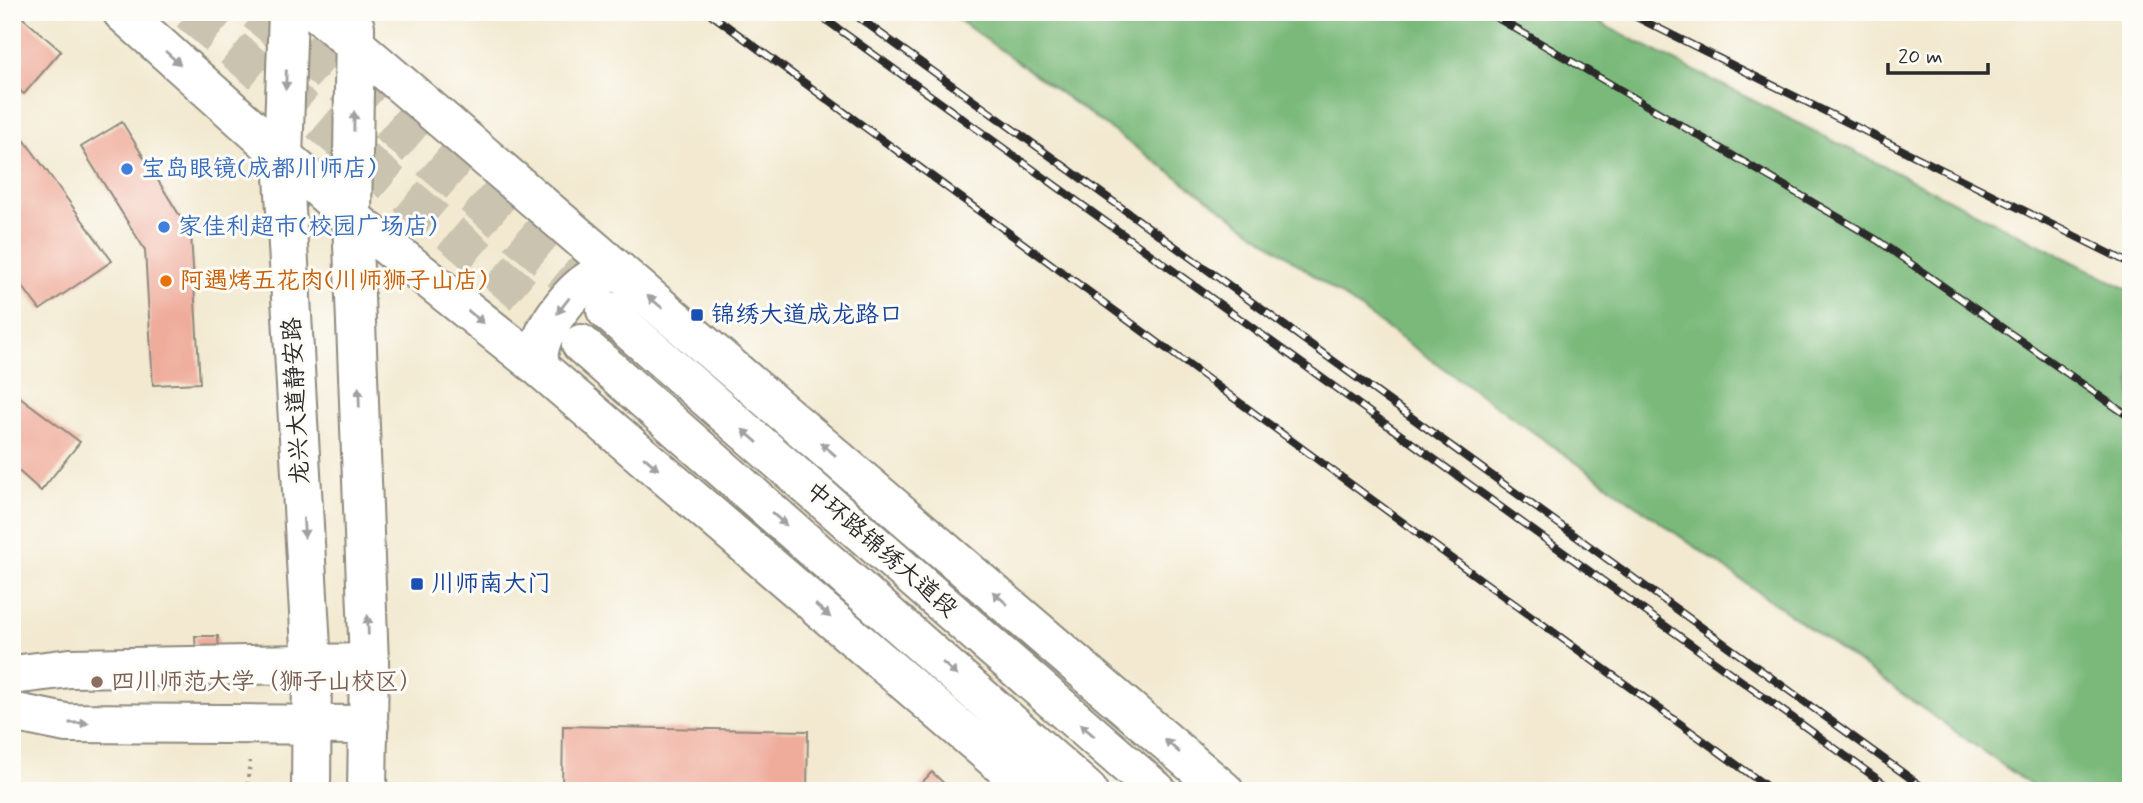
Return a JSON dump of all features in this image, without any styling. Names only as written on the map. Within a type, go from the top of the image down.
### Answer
[{"type":"main road","points":[[122,12],[352,218],[540,368],[1032,791]]},
{"type":"main road","name":"龙兴大道静安路","points":[[288,12],[283,158],[312,665],[311,791]]},
{"type":"main road","points":[[317,12],[355,29],[619,271],[1224,791]]},
{"type":"main road","points":[[355,29],[352,218],[369,663],[367,791]]},
{"type":"main road","points":[[540,368],[539,352],[548,328],[561,308],[593,278],[619,271]]},
{"type":"main road","name":"中环路锦绣大道段","points":[[606,310],[1157,791]]},
{"type":"main road","name":"中环路锦绣大道段","points":[[581,344],[1088,791]]},
{"type":"main road","points":[[12,675],[70,668],[369,663]]},
{"type":"main road","points":[[12,712],[66,723],[369,725]]},
{"type":"green space","points":[[948,12],[1578,12],[2131,291],[2131,791],[2039,791],[1381,324]]},
{"type":"building","points":[[12,12],[16,12],[61,51],[24,94],[12,84]]},
{"type":"building","points":[[122,122],[191,234],[200,383],[153,385],[145,250],[81,147]]},
{"type":"building","points":[[12,123],[112,261],[40,310],[12,272]]},
{"type":"building","points":[[12,391],[80,442],[41,491],[12,465]]},
{"type":"building","points":[[195,636],[218,636],[219,653],[196,654]]},
{"type":"building","points":[[563,726],[808,731],[807,791],[562,791]]},
{"type":"building","points":[[932,772],[952,791],[914,791]]},
{"type":"tunnel","points":[[189,12],[578,341]]},
{"type":"tunnel","points":[[256,12],[604,308]]},
{"type":"railway","points":[[708,12],[1773,791]]},
{"type":"railway","points":[[815,12],[1894,791]]},
{"type":"railway","points":[[851,12],[1928,791]]},
{"type":"railway","points":[[1487,12],[1877,240],[2131,418]]},
{"type":"railway","points":[[1626,12],[2131,264]]},
{"type":"place","name":"宝岛眼镜(成都川师店)","points":[[127,169]]},
{"type":"place","name":"家佳利超市(校园广场店)","points":[[164,227]]},
{"type":"place","name":"阿遇烤五花肉(川师狮子山店)","points":[[166,281]]},
{"type":"place","name":"锦绣大道成龙路口","points":[[697,315]]},
{"type":"place","name":"川师南大门","points":[[417,584]]},
{"type":"place","name":"四川师范大学（狮子山校区）","points":[[97,682]]}]
